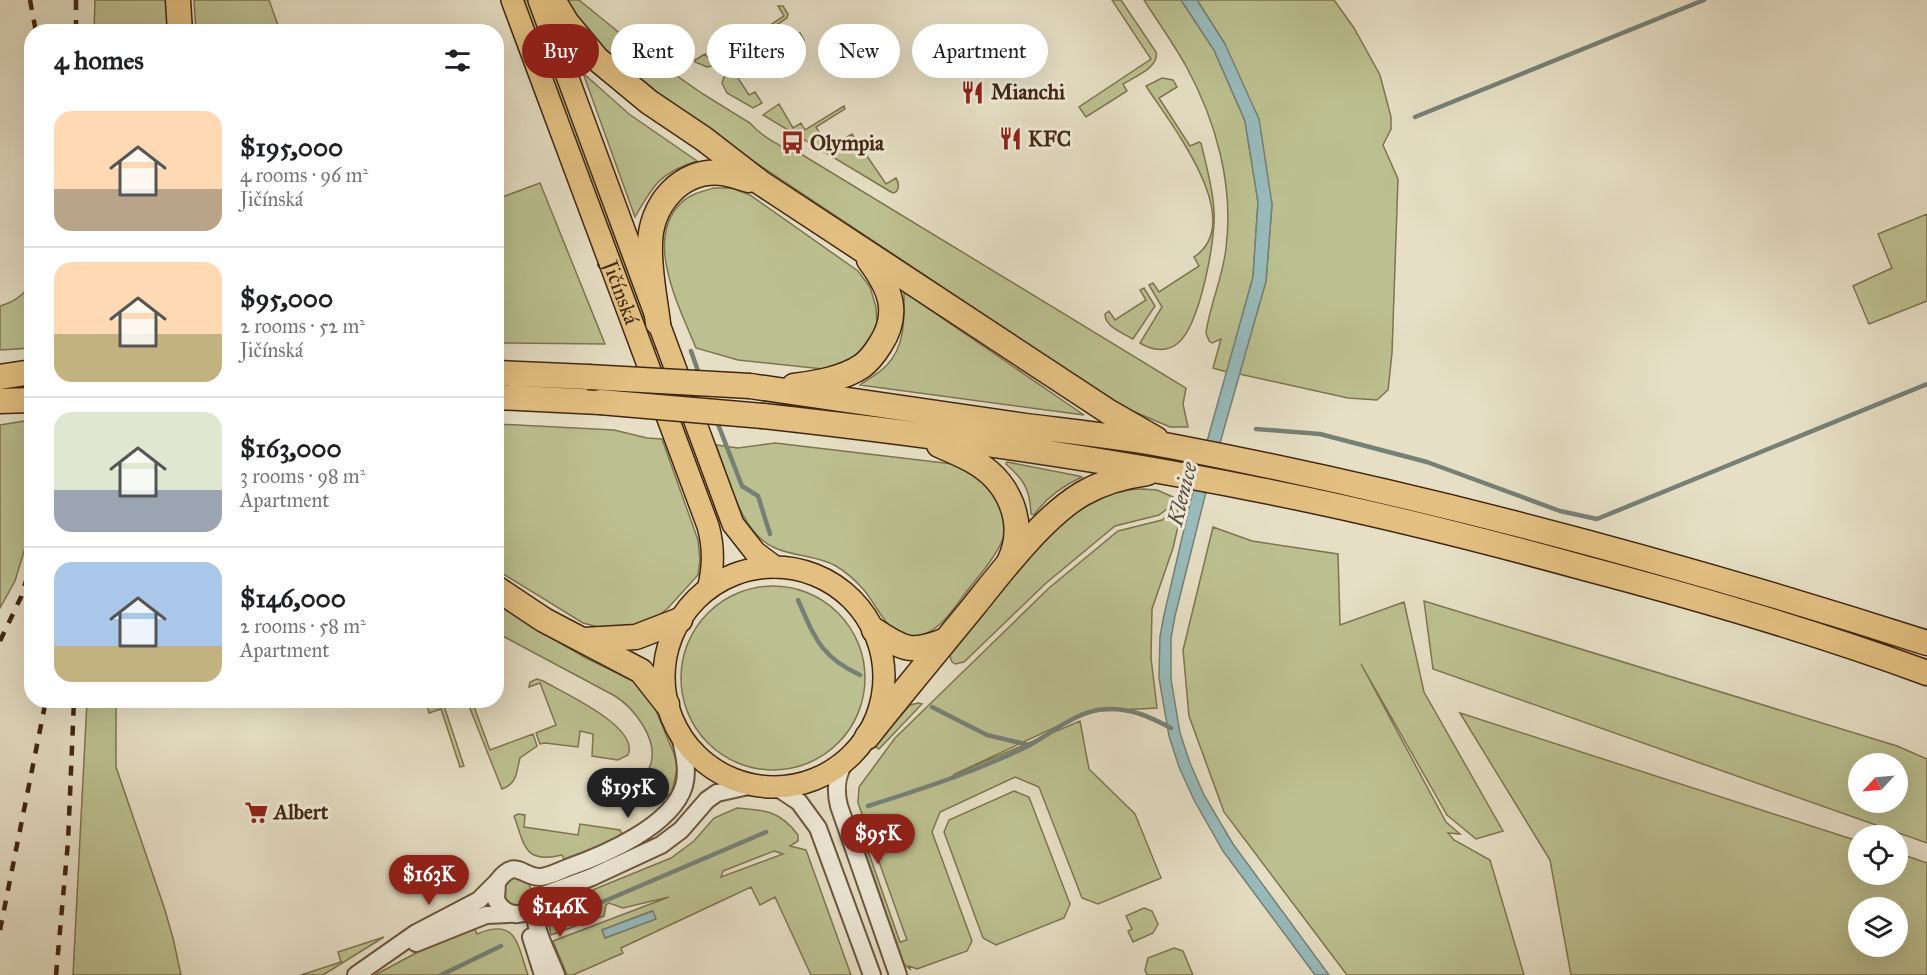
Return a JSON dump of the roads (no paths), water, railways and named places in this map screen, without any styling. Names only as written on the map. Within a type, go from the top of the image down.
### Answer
[{"type":"highway","points":[[178,0],[180,24]]},
{"type":"highway","points":[[553,0],[567,23],[597,59],[649,102],[761,183],[1109,412],[1166,445]]},
{"type":"highway","points":[[658,323],[650,264],[650,243],[652,227],[661,203],[675,187],[699,175],[723,173],[761,183]]},
{"type":"highway","points":[[504,373],[788,387],[826,381],[862,366],[885,338],[890,324],[892,307],[889,292],[880,274],[862,250]]},
{"type":"highway","points":[[0,377],[24,375]]},
{"type":"highway","points":[[750,386],[1166,445],[1256,463],[1519,524],[1769,593],[1927,642]]},
{"type":"highway","points":[[504,399],[600,402],[891,430],[1161,471],[1251,488],[1415,524],[1633,580],[1789,626],[1927,673]]},
{"type":"highway","points":[[0,401],[24,400]]},
{"type":"highway","points":[[891,430],[936,444],[974,461],[990,473],[1006,490],[1014,509],[1017,529],[1015,547],[1007,564]]},
{"type":"highway","points":[[867,737],[1007,564],[1049,520],[1081,494],[1123,478],[1161,471]]},
{"type":"highway","points":[[504,593],[544,620],[641,671],[668,705]]},
{"type":"highway","points":[[584,640],[636,637],[680,620]]},
{"type":"highway","points":[[874,630],[907,649],[928,647],[946,640]]},
{"type":"main road","name":"Jičínská","points":[[512,0],[708,526],[713,563],[708,589]]},
{"type":"main road","name":"Jičínská","points":[[539,0],[733,524],[754,552],[775,567]]},
{"type":"main road","name":"Jičínská","points":[[775,567],[806,572],[834,585],[857,605],[874,630],[884,666],[884,685],[876,721],[867,737],[844,763],[833,771],[810,782],[784,787],[762,786],[735,780],[718,772],[703,761],[689,747],[679,732],[668,705],[664,676],[668,647],[680,620],[692,603],[720,581],[747,570],[775,567]]},
{"type":"street","points":[[356,975],[424,928],[479,900],[510,870],[520,870],[542,877],[586,861],[623,844],[667,812],[680,797],[686,775],[679,732]]},
{"type":"street","name":"Jičínská","points":[[844,763],[836,786],[839,806],[898,975]]},
{"type":"street","points":[[385,956],[486,915],[527,913],[546,894],[592,877],[661,845],[681,830],[707,800],[717,793],[762,786]]},
{"type":"street","name":"Jičínská","points":[[762,786],[781,790],[799,802],[818,828],[872,975]]},
{"type":"street","points":[[531,875],[540,891],[537,902],[537,925],[556,975]]},
{"type":"street","points":[[497,882],[496,900],[499,906],[527,927],[543,975]]},
{"type":"water","name":"Klenice","points":[[1181,0],[1197,0],[1225,44],[1259,119],[1272,204],[1266,281],[1205,496],[1175,616],[1171,638],[1171,679],[1180,733],[1204,795],[1233,844],[1329,975],[1315,975],[1223,851],[1194,800],[1179,767],[1169,736],[1159,678],[1160,636],[1192,495],[1253,277],[1258,202],[1245,121],[1214,50]]},
{"type":"water","points":[[653,911],[656,919],[605,938],[602,930]]},
{"type":"waterway","points":[[1415,117],[1704,0]]},
{"type":"waterway","points":[[691,351],[699,374]]},
{"type":"waterway","points":[[1256,429],[1320,434],[1427,462],[1560,511],[1597,519],[1927,384]]},
{"type":"waterway","points":[[716,419],[742,486],[758,496],[770,534]]},
{"type":"waterway","points":[[798,600],[820,645],[836,661],[860,675]]},
{"type":"waterway","points":[[932,707],[987,735],[1029,745]]},
{"type":"waterway","points":[[868,806],[989,764],[1028,746],[1075,718],[1096,710],[1115,709],[1132,712],[1171,728]]},
{"type":"waterway","points":[[555,919],[593,906],[766,832]]},
{"type":"waterway","points":[[441,975],[501,946]]},
{"type":"railway","points":[[30,0],[34,24]]},
{"type":"railway","points":[[76,0],[76,24]]},
{"type":"railway","points":[[0,641],[24,587]]},
{"type":"railway","points":[[0,930],[44,708]]},
{"type":"railway","points":[[56,975],[68,842],[74,708]]},
{"type":"place","name":"Mianchi","points":[[973,92]]},
{"type":"place","name":"KFC","points":[[1010,139]]},
{"type":"place","name":"Olympia","points":[[792,143]]},
{"type":"place","name":"Albert","points":[[256,812]]}]
